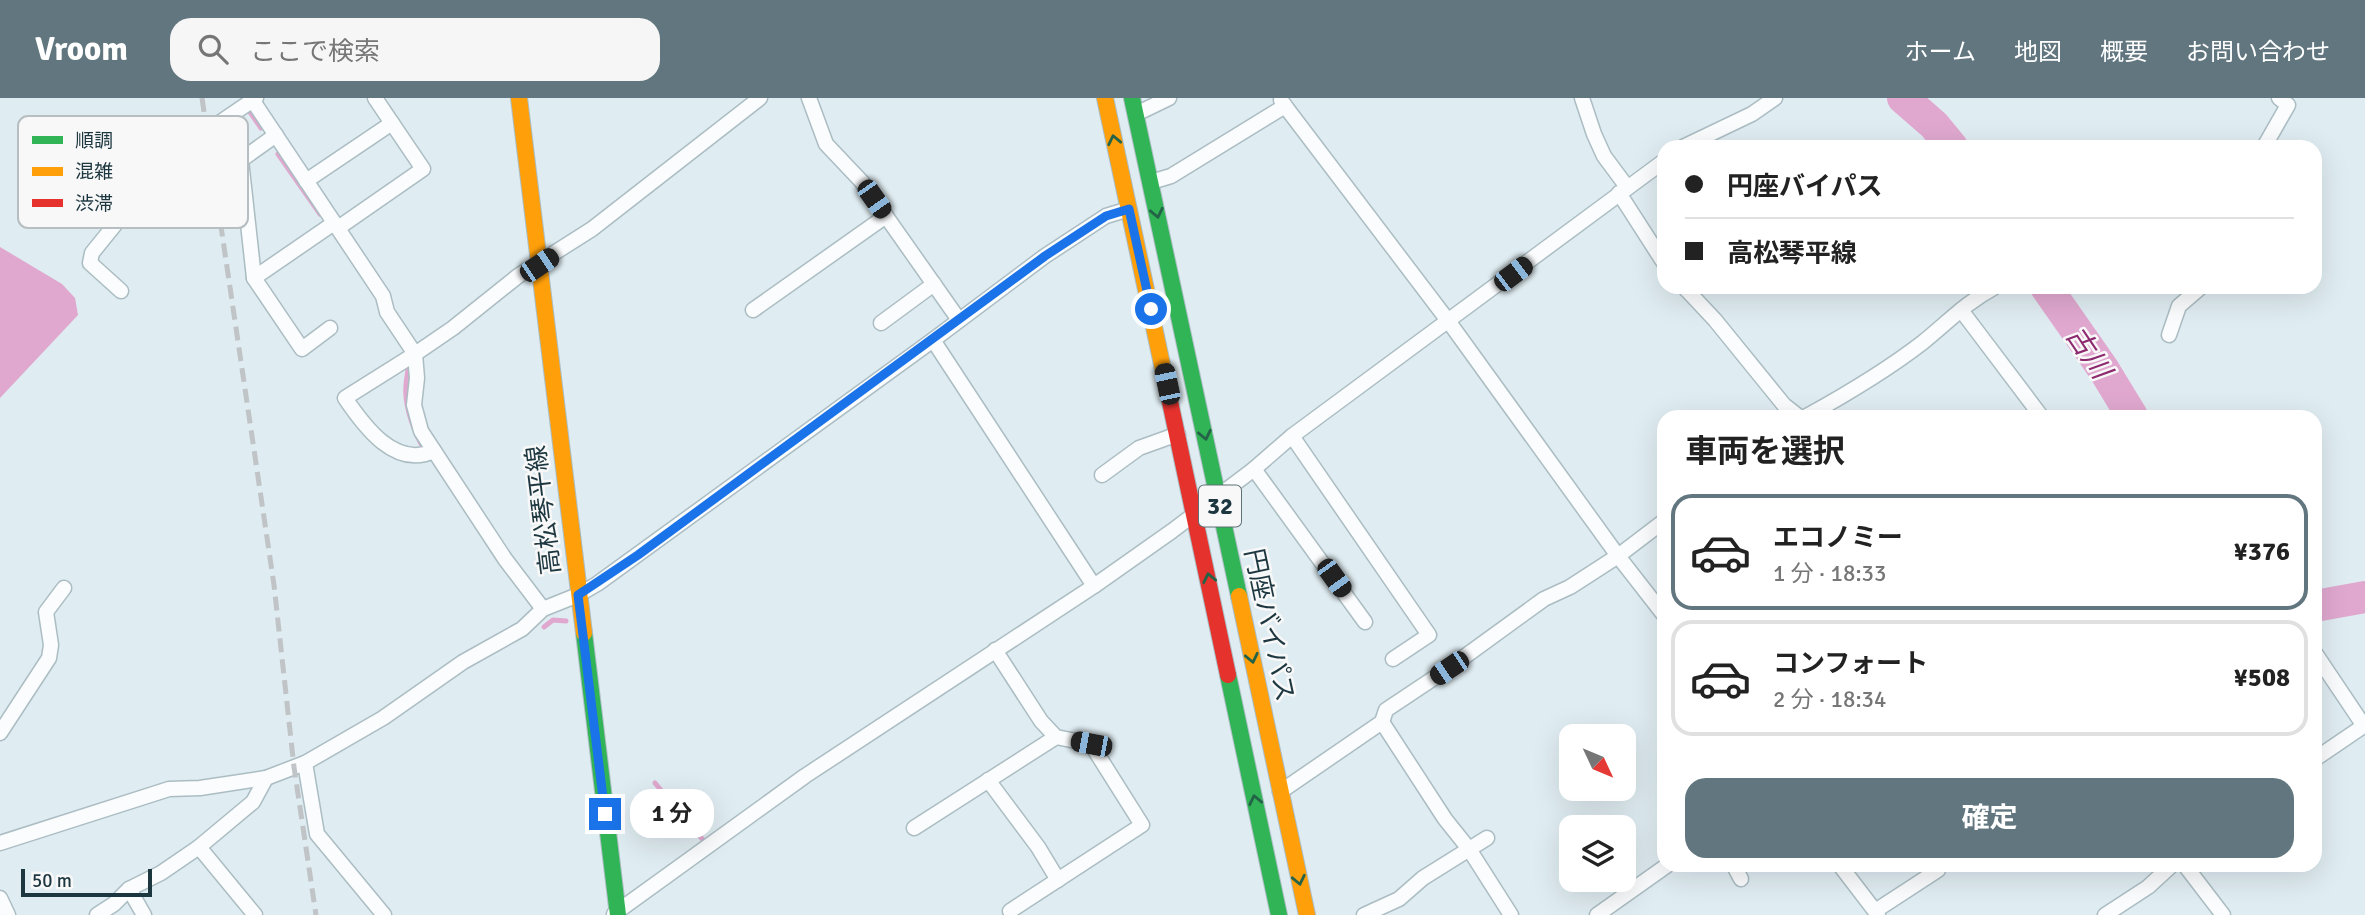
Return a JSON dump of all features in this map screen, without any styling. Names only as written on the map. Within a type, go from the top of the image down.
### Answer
[{"type":"main road","name":"高松琴平線","points":[[519,98],[616,914]]},
{"type":"main road","name":"円座バイパス","points":[[1105,98],[1279,915]]},
{"type":"main road","name":"円座バイパス","points":[[1134,106],[1307,915]]},
{"type":"main road","points":[[1129,209],[1151,182]]},
{"type":"street","points":[[254,278],[423,169],[375,98]]},
{"type":"street","points":[[434,452],[423,457],[401,454],[388,447],[357,416],[345,398],[453,328],[518,276],[592,229],[760,98]]},
{"type":"street","points":[[809,98],[826,144],[862,182],[959,320]]},
{"type":"street","points":[[1134,106],[1169,98]]},
{"type":"street","points":[[1582,98],[1604,156],[1657,251]]},
{"type":"street","points":[[1698,140],[1752,114],[1775,98]]},
{"type":"street","points":[[2268,140],[2288,105],[2279,98]]},
{"type":"street","points":[[229,116],[253,99],[383,296],[387,312],[415,354],[414,405],[421,431],[505,559],[543,609]]},
{"type":"street","points":[[1151,182],[1171,176],[1281,100],[1449,321],[1657,606]]},
{"type":"street","points":[[306,181],[392,123]]},
{"type":"street","points":[[248,155],[276,135]]},
{"type":"street","points":[[616,914],[805,776],[1094,586],[1657,166]]},
{"type":"street","points":[[0,843],[169,789],[200,788],[266,778],[305,763],[383,718],[463,662],[522,629],[543,609],[578,595],[638,555],[1045,256],[1106,216],[1129,209]]},
{"type":"street","points":[[753,310],[886,216]]},
{"type":"street","points":[[248,224],[254,278],[302,349],[330,328]]},
{"type":"street","points":[[112,228],[92,253],[90,263],[121,291]]},
{"type":"street","points":[[881,323],[934,284]]},
{"type":"street","points":[[1691,294],[1790,410]]},
{"type":"street","points":[[1818,410],[1922,343],[1985,294]]},
{"type":"street","points":[[2169,335],[2179,306],[2193,294]]},
{"type":"street","points":[[1961,310],[2036,410]]},
{"type":"street","points":[[933,340],[1094,586]]},
{"type":"street","points":[[1102,475],[1139,448],[1178,434]]},
{"type":"street","points":[[1292,436],[1429,635],[1393,659]]},
{"type":"street","points":[[1254,469],[1365,621]]},
{"type":"street","points":[[1280,792],[1382,722],[1386,710],[1544,599],[1570,587],[1657,526]]},
{"type":"street","points":[[0,733],[49,658],[51,645],[46,612],[64,588]]},
{"type":"street","points":[[995,650],[1041,721],[1056,737],[1091,744],[1142,825],[1010,911]]},
{"type":"street","points":[[2322,663],[2365,725],[2322,754]]},
{"type":"street","points":[[1382,722],[1511,915]]},
{"type":"street","points":[[914,828],[1056,737]]},
{"type":"street","points":[[305,763],[317,834],[384,915]]},
{"type":"street","points":[[97,915],[114,904],[129,889],[161,873],[199,847],[253,802],[266,778]]},
{"type":"street","points":[[988,780],[1038,847],[1058,880]]},
{"type":"street","points":[[1364,915],[1399,899],[1423,878],[1487,838]]},
{"type":"street","points":[[199,847],[255,915]]},
{"type":"street","points":[[1597,915],[1658,872]]},
{"type":"street","points":[[1737,872],[1741,880]]},
{"type":"street","points":[[1845,872],[1876,913],[1935,872]]},
{"type":"street","points":[[2105,915],[2148,887],[2164,872]]},
{"type":"street","points":[[2190,872],[2223,915]]},
{"type":"street","points":[[129,889],[144,915]]},
{"type":"street","points":[[0,898],[8,915]]},
{"type":"shaded area","points":[[0,247],[62,284],[75,298],[78,315],[0,398]]},
{"type":"waterway","name":"古川","points":[[1903,98],[1934,125],[1946,140]]},
{"type":"waterway","points":[[250,112],[261,128]]},
{"type":"waterway","points":[[278,154],[320,214]]},
{"type":"waterway","name":"古川","points":[[2051,294],[2128,410]]},
{"type":"waterway","points":[[408,363],[406,401],[422,446]]},
{"type":"waterway","name":"古川","points":[[2322,605],[2365,597]]},
{"type":"waterway","points":[[544,627],[553,620],[566,621]]},
{"type":"waterway","points":[[655,783],[703,840]]},
{"type":"railway","points":[[202,98],[205,116]]},
{"type":"railway","points":[[221,228],[274,585],[294,767],[316,915]]},
{"type":"traffic: fast","points":[[1132,98],[1239,596]]},
{"type":"traffic: fast","points":[[584,633],[618,915]]},
{"type":"traffic: fast","points":[[1228,675],[1279,915]]},
{"type":"traffic: slow","points":[[519,98],[584,633]]},
{"type":"traffic: slow","points":[[1105,98],[1169,397]]},
{"type":"traffic: slow","points":[[1239,596],[1307,915]]},
{"type":"traffic: jam","points":[[1169,397],[1228,675]]},
{"type":"route","points":[[605,814],[578,595],[638,555],[1045,256],[1106,216],[1129,209],[1151,309]]}]
